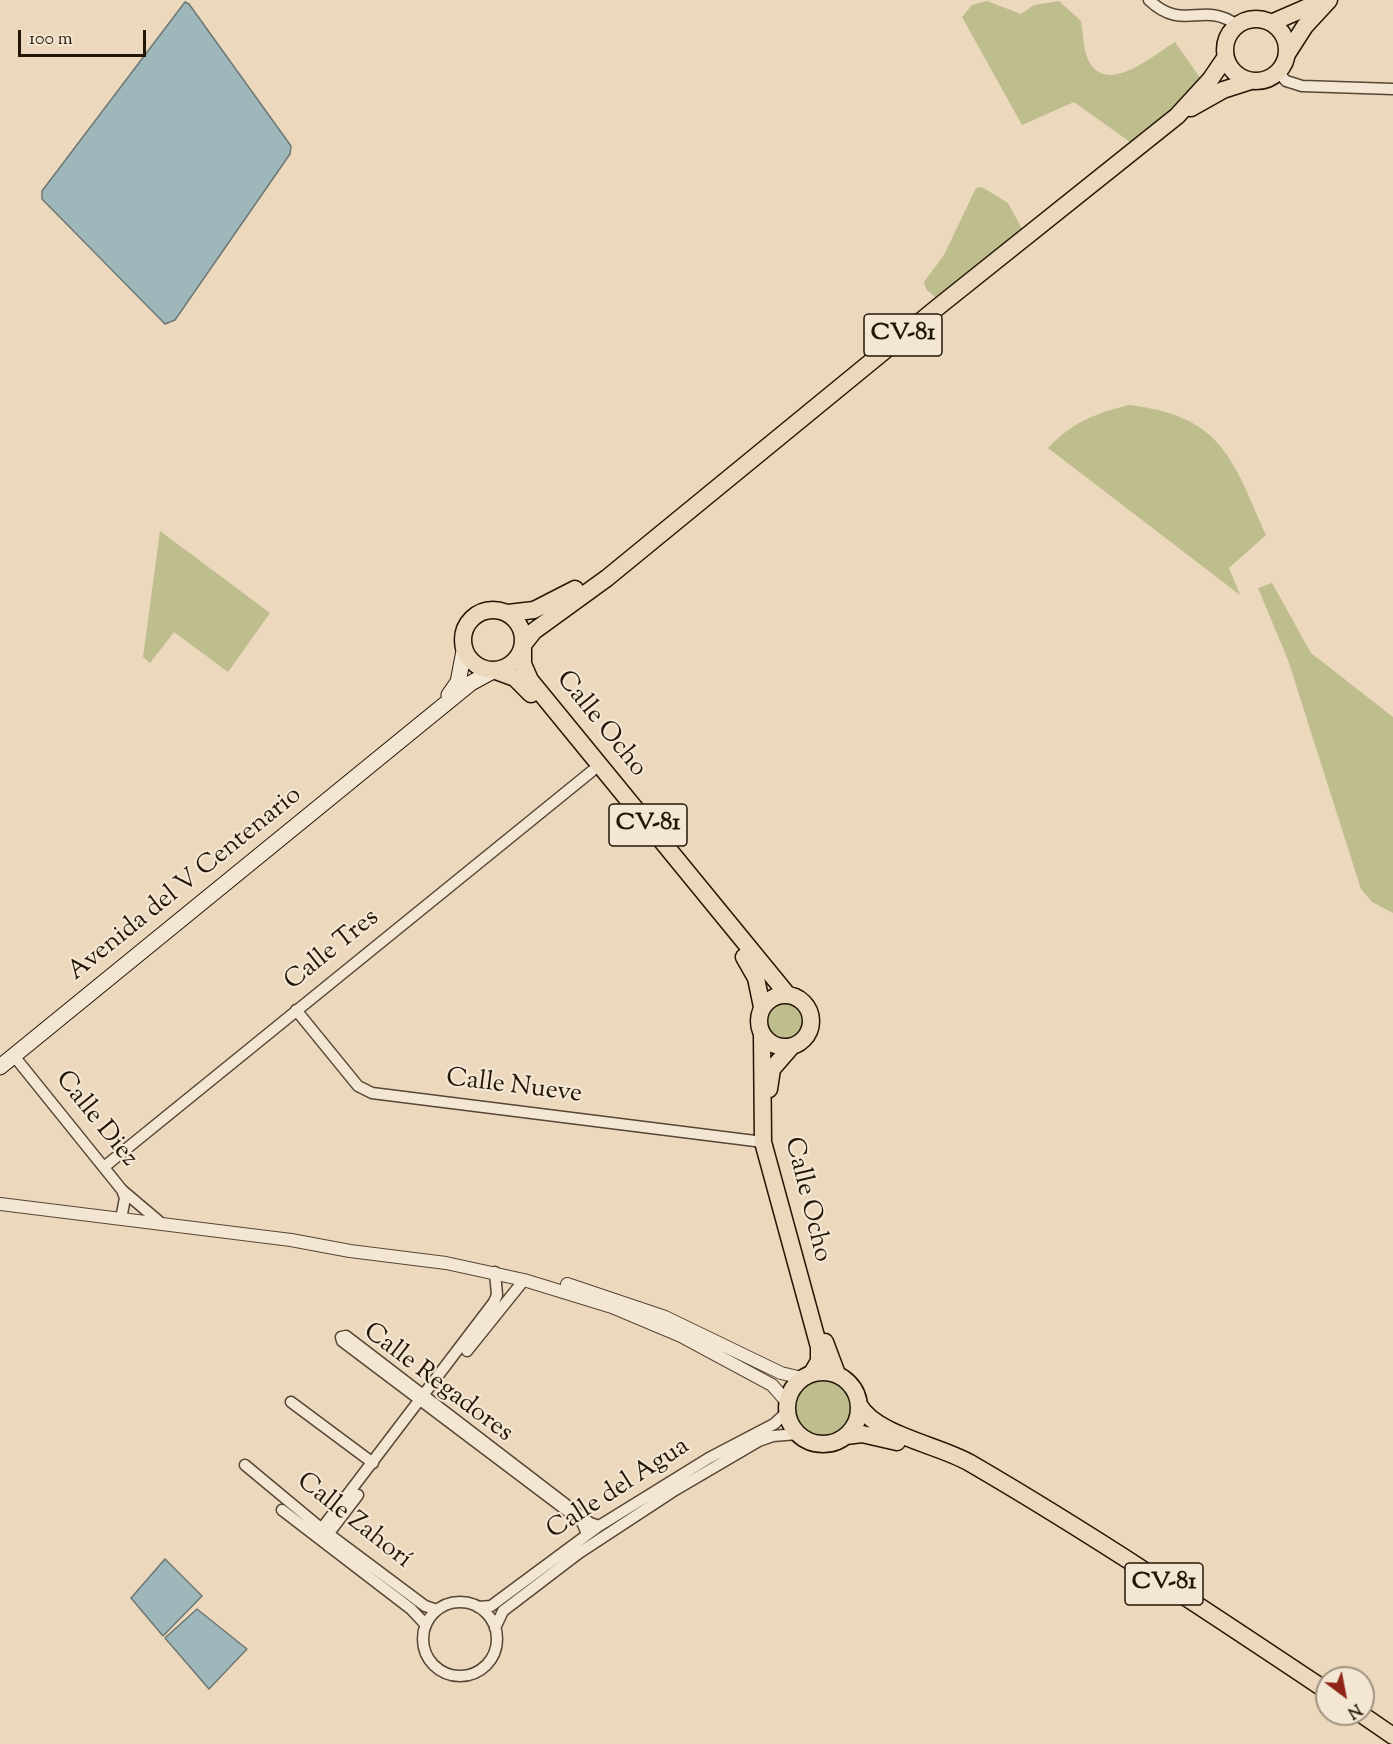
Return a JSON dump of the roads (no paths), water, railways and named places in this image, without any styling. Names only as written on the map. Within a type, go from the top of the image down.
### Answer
[{"type":"main road","points":[[1271,23],[1324,0]]},
{"type":"main road","points":[[1278,72],[1305,26],[1329,0]]},
{"type":"main road","points":[[1237,26],[1254,19],[1271,23],[1284,36],[1287,54]]},
{"type":"main road","name":"CV-81","points":[[630,556],[553,602],[534,610],[508,613],[490,610],[473,617],[464,632],[464,651],[474,664],[494,671],[515,661],[534,631],[607,578],[630,556],[1177,116],[1210,80],[1226,58],[1226,40],[1237,26]]},
{"type":"main road","points":[[1226,58],[1235,74],[1251,81]]},
{"type":"main road","name":"CV-81","points":[[1177,116],[1223,90],[1270,78],[1278,72]]},
{"type":"main road","name":"CV-81","points":[[508,613],[521,627],[523,647]]},
{"type":"main road","name":"Calle Ocho","points":[[523,647],[524,664],[530,680],[788,994]]},
{"type":"main road","name":"Avenida del V Centenario","points":[[402,741],[455,688],[463,666],[464,651]]},
{"type":"main road","name":"Calle Ocho","points":[[494,671],[519,680],[741,953],[756,978],[762,1007]]},
{"type":"main road","name":"Avenida del V Centenario","points":[[0,1067],[471,683],[494,671]]},
{"type":"main road","points":[[762,1007],[773,997],[788,994]]},
{"type":"main road","name":"CV-81","points":[[788,994],[795,996],[807,1006],[812,1021],[807,1035],[792,1047]]},
{"type":"main road","name":"CV-81","points":[[762,1007],[759,1020],[762,1034]]},
{"type":"main road","points":[[762,1034],[775,1045],[792,1047]]},
{"type":"main road","name":"Calle Ocho","points":[[762,1034],[763,1143],[819,1347],[819,1361],[807,1376]]},
{"type":"main road","name":"Calle Ocho","points":[[792,1047],[777,1062],[770,1078],[771,1137],[825,1342],[837,1374]]},
{"type":"main road","points":[[837,1374],[850,1384],[859,1405],[856,1422],[846,1436],[826,1444],[816,1443],[797,1434],[787,1407],[790,1392],[807,1376],[837,1374]]},
{"type":"main road","name":"CV-81","points":[[859,1405],[874,1423],[960,1457],[1094,1537],[1315,1683]]},
{"type":"main road","name":"CV-81","points":[[846,1436],[862,1434],[892,1440],[999,1480]]},
{"type":"main road","points":[[1375,1724],[1393,1736]]},
{"type":"street","points":[[1149,0],[1159,10],[1169,12],[1210,3],[1228,12],[1237,26]]},
{"type":"street","points":[[1278,72],[1293,85],[1393,89]]},
{"type":"street","name":"Calle Tres","points":[[104,1167],[592,771]]},
{"type":"street","name":"Calle Nueve","points":[[296,1010],[358,1086],[372,1093],[763,1143]]},
{"type":"street","name":"Calle Diez","points":[[14,1056],[122,1190],[124,1198],[121,1219]]},
{"type":"street","points":[[122,1190],[164,1225]]},
{"type":"street","points":[[0,1203],[291,1240],[427,1253],[542,1277],[658,1314],[702,1333],[781,1373],[807,1376]]},
{"type":"street","points":[[291,1240],[495,1272],[612,1307],[681,1336],[772,1385],[787,1407]]},
{"type":"street","points":[[322,1533],[425,1400],[494,1302],[497,1295],[495,1272]]},
{"type":"street","points":[[322,1533],[373,1463],[524,1280]]},
{"type":"street","name":"Calle Regadores","points":[[587,1534],[582,1522],[425,1400],[346,1336],[341,1337],[342,1341],[425,1400],[590,1523],[599,1526]]},
{"type":"street","points":[[291,1402],[373,1463]]},
{"type":"street","name":"Calle del Agua","points":[[478,1607],[491,1606],[599,1526],[709,1458],[774,1425],[787,1407]]},
{"type":"street","name":"Calle del Agua","points":[[495,1628],[498,1617],[514,1602],[579,1553],[644,1510],[765,1438],[797,1434]]},
{"type":"street","name":"Calle Zahorí","points":[[245,1465],[411,1609],[426,1625]]},
{"type":"street","name":"Calle Zahorí","points":[[282,1510],[322,1533],[424,1606],[437,1610]]},
{"type":"street","points":[[457,1602],[478,1607],[491,1619],[495,1628],[497,1639],[490,1661],[472,1674],[461,1676],[439,1670],[431,1662],[423,1643],[426,1625],[437,1610],[457,1602]]},
{"type":"water","points":[[185,2],[189,4],[291,146],[290,154],[175,320],[165,324],[42,199],[42,191]]},
{"type":"water","points":[[165,1559],[202,1596],[163,1636],[131,1598]]},
{"type":"water","points":[[197,1609],[247,1649],[209,1689],[165,1638]]}]
